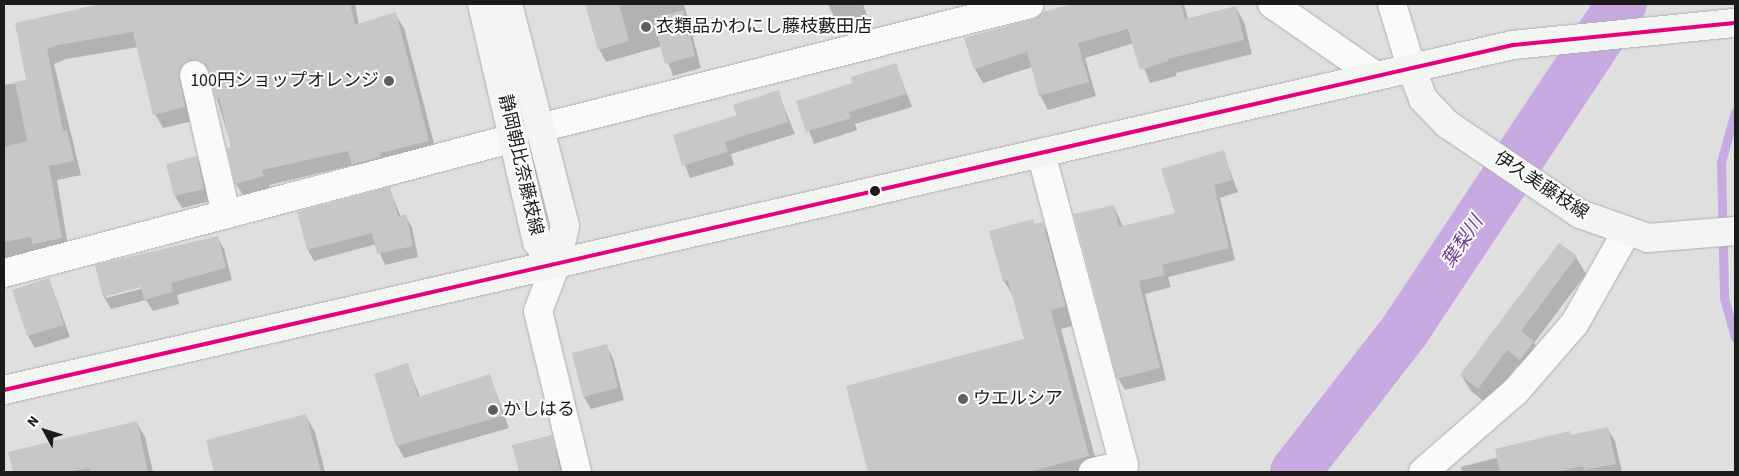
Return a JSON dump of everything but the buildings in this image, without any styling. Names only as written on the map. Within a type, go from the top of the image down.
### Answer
[{"type":"main road","name":"静岡朝比奈藤枝線","points":[[482,4],[538,242],[556,264]]},
{"type":"main road","name":"静岡朝比奈藤枝線","points":[[508,4],[566,226],[556,264]]},
{"type":"main road","points":[[4,390],[1376,76],[1412,70],[1513,45],[1735,23]]},
{"type":"main road","name":"伊久美藤枝線","points":[[1412,70],[1423,98],[1447,124],[1580,214],[1626,233],[1648,238],[1735,231]]},
{"type":"street","points":[[540,128],[1030,4]]},
{"type":"street","points":[[1272,4],[1376,76]]},
{"type":"street","points":[[1392,4],[1412,70]]},
{"type":"street","points":[[194,75],[226,214]]},
{"type":"street","points":[[4,273],[514,138]]},
{"type":"street","points":[[1041,153],[1124,465],[1092,472]]},
{"type":"street","points":[[1423,472],[1516,391],[1575,323],[1626,233]]},
{"type":"street","points":[[556,264],[538,311],[577,472]]},
{"type":"waterway","name":"葉梨川","points":[[1295,472],[1405,330],[1622,4]]},
{"type":"waterway","points":[[1735,112],[1721,162],[1724,298],[1735,337]]},
{"type":"transit line","points":[[4,390],[1513,45],[1735,23]]},
{"type":"place","name":"衣類品かわにし藤枝藪田店","points":[[646,27]]},
{"type":"place","name":"100円ショップオレンジ","points":[[389,81]]},
{"type":"place","name":"ウエルシア","points":[[963,399]]},
{"type":"place","name":"かしはる","points":[[493,410]]}]
